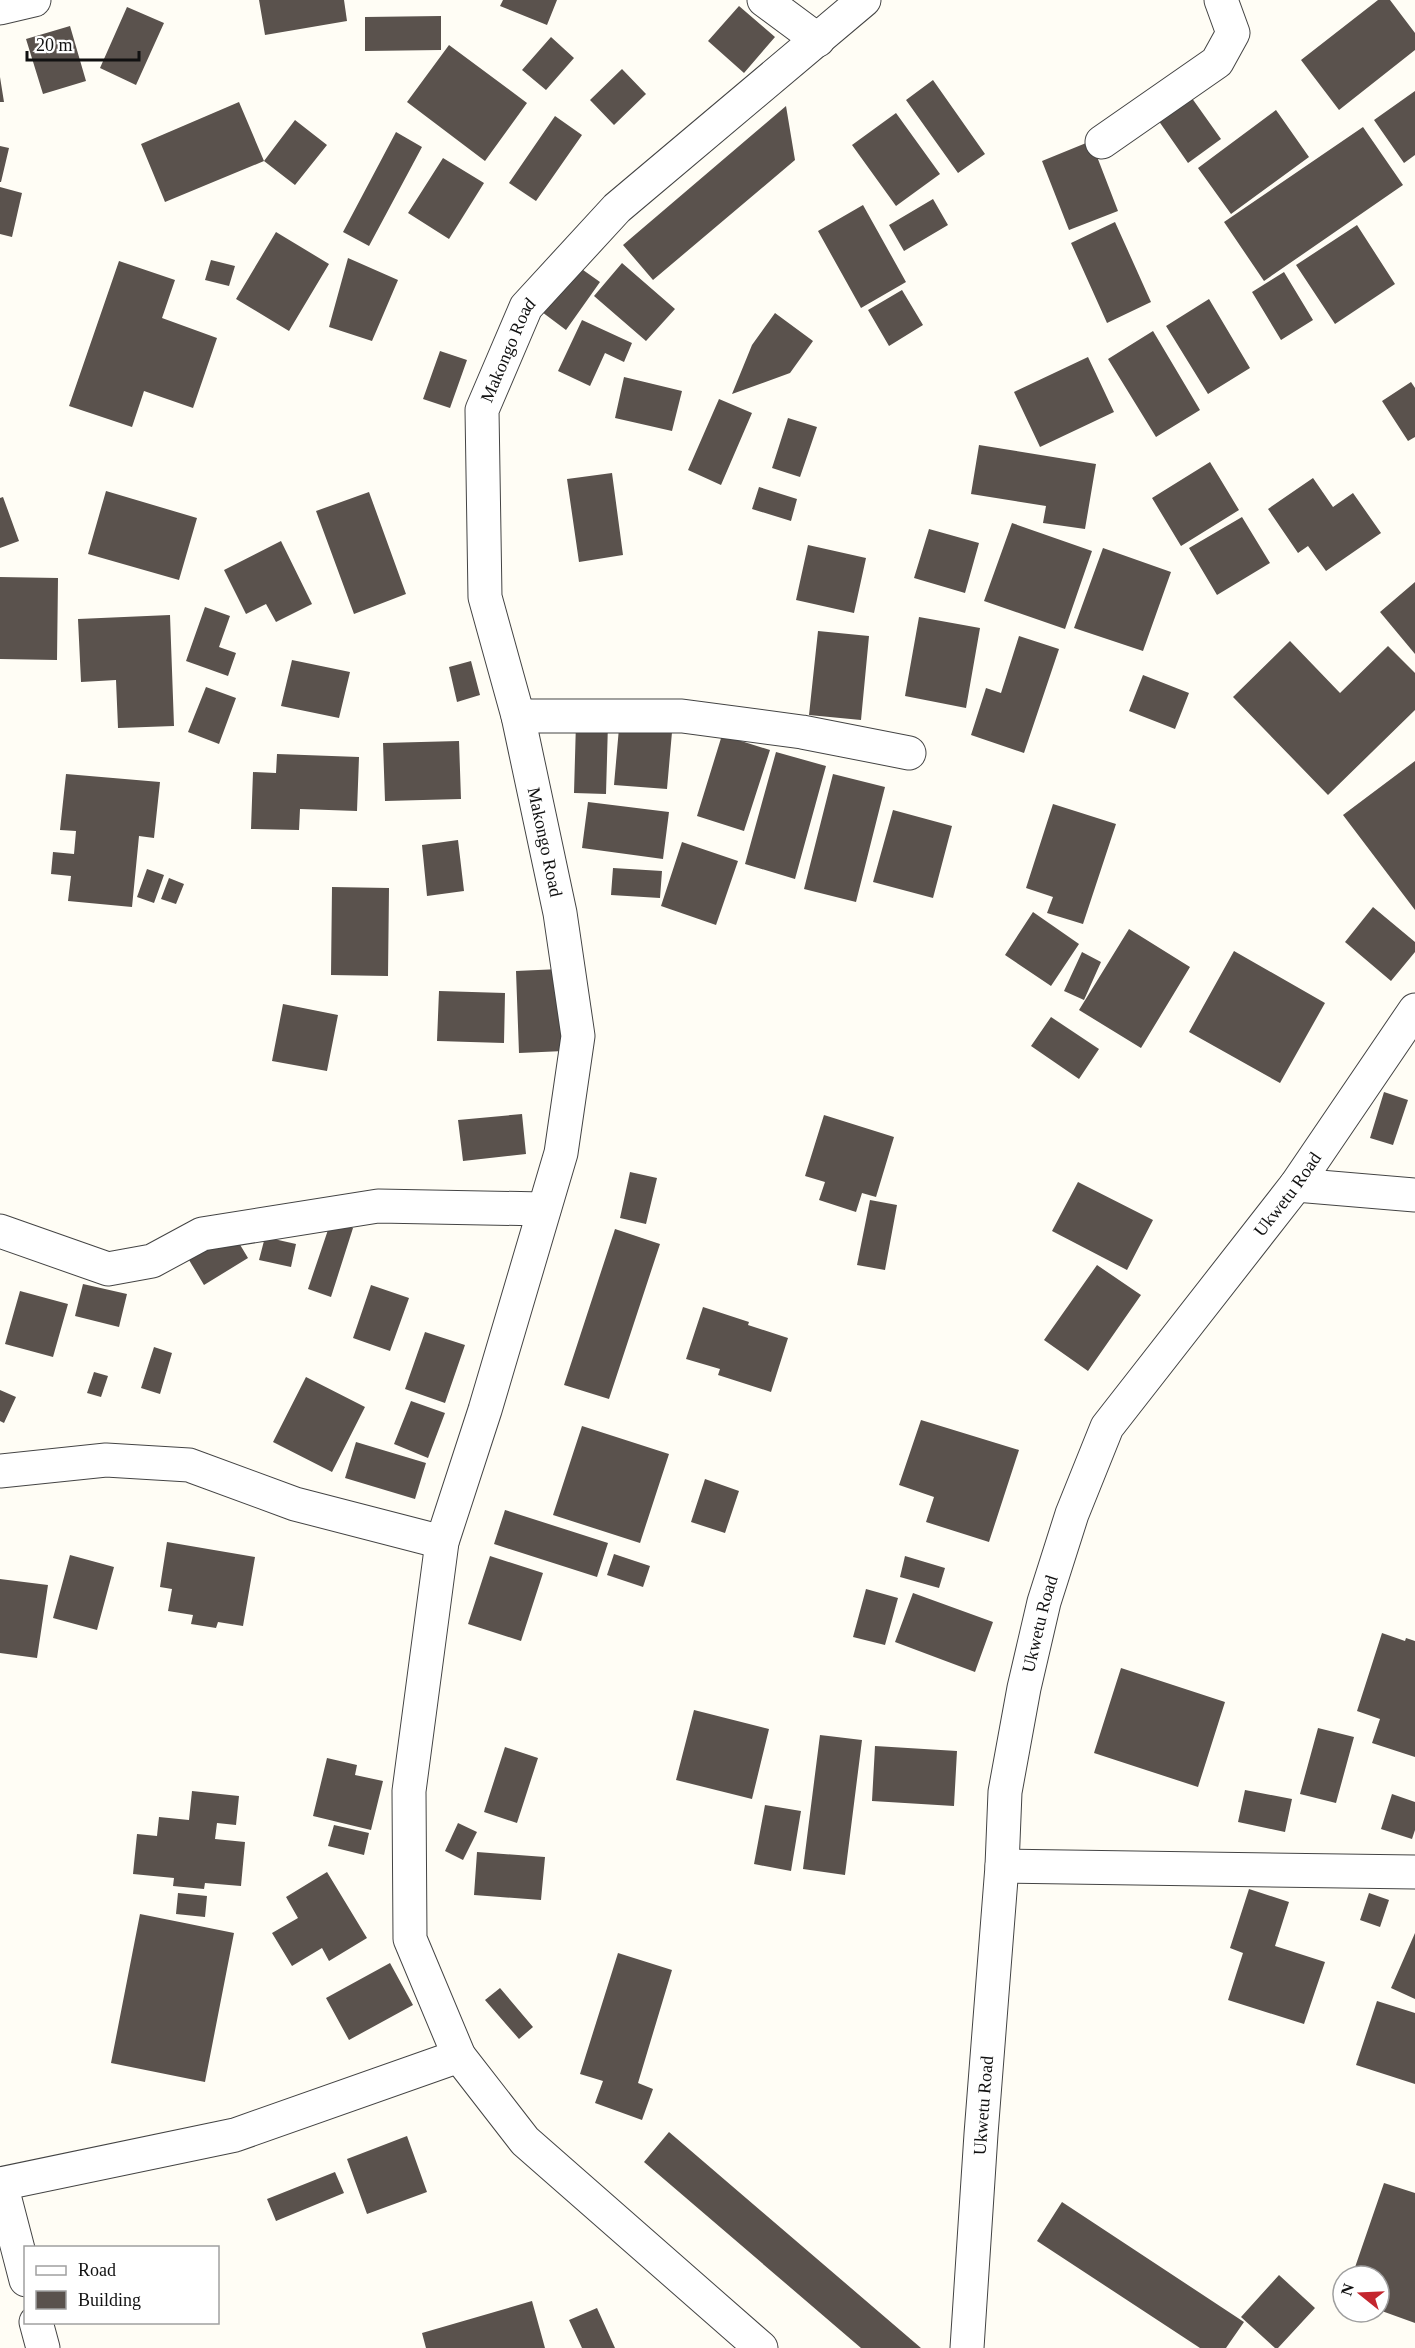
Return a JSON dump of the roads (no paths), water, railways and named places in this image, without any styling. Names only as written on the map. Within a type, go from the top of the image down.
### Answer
[{"type":"street","points":[[0,8],[34,0]]},
{"type":"street","points":[[764,0],[818,40]]},
{"type":"street","name":"Makongo Road","points":[[761,2348],[525,2141],[459,2056],[410,1939],[409,1791],[442,1542],[485,1410],[561,1152],[578,1035],[560,912],[518,716],[485,597],[482,410],[526,307],[617,208],[864,0]]},
{"type":"street","points":[[1102,142],[1217,62],[1233,33],[1221,0]]},
{"type":"street","points":[[518,716],[682,716],[802,732],[909,753]]},
{"type":"street","name":"Ukwetu Road","points":[[967,2348],[1002,1866],[1005,1792],[1024,1688],[1044,1602],[1072,1514],[1107,1426],[1296,1185],[1415,1010]]},
{"type":"street","points":[[1296,1185],[1415,1195]]},
{"type":"street","points":[[0,1231],[108,1269],[152,1262],[202,1234],[378,1206],[544,1209]]},
{"type":"street","points":[[0,1471],[106,1460],[189,1465],[295,1504],[442,1542]]},
{"type":"street","points":[[1002,1866],[1415,1872]]},
{"type":"street","points":[[24,2273],[0,2184],[235,2135],[459,2056]]},
{"type":"street","points":[[37,2324],[43,2348]]}]
